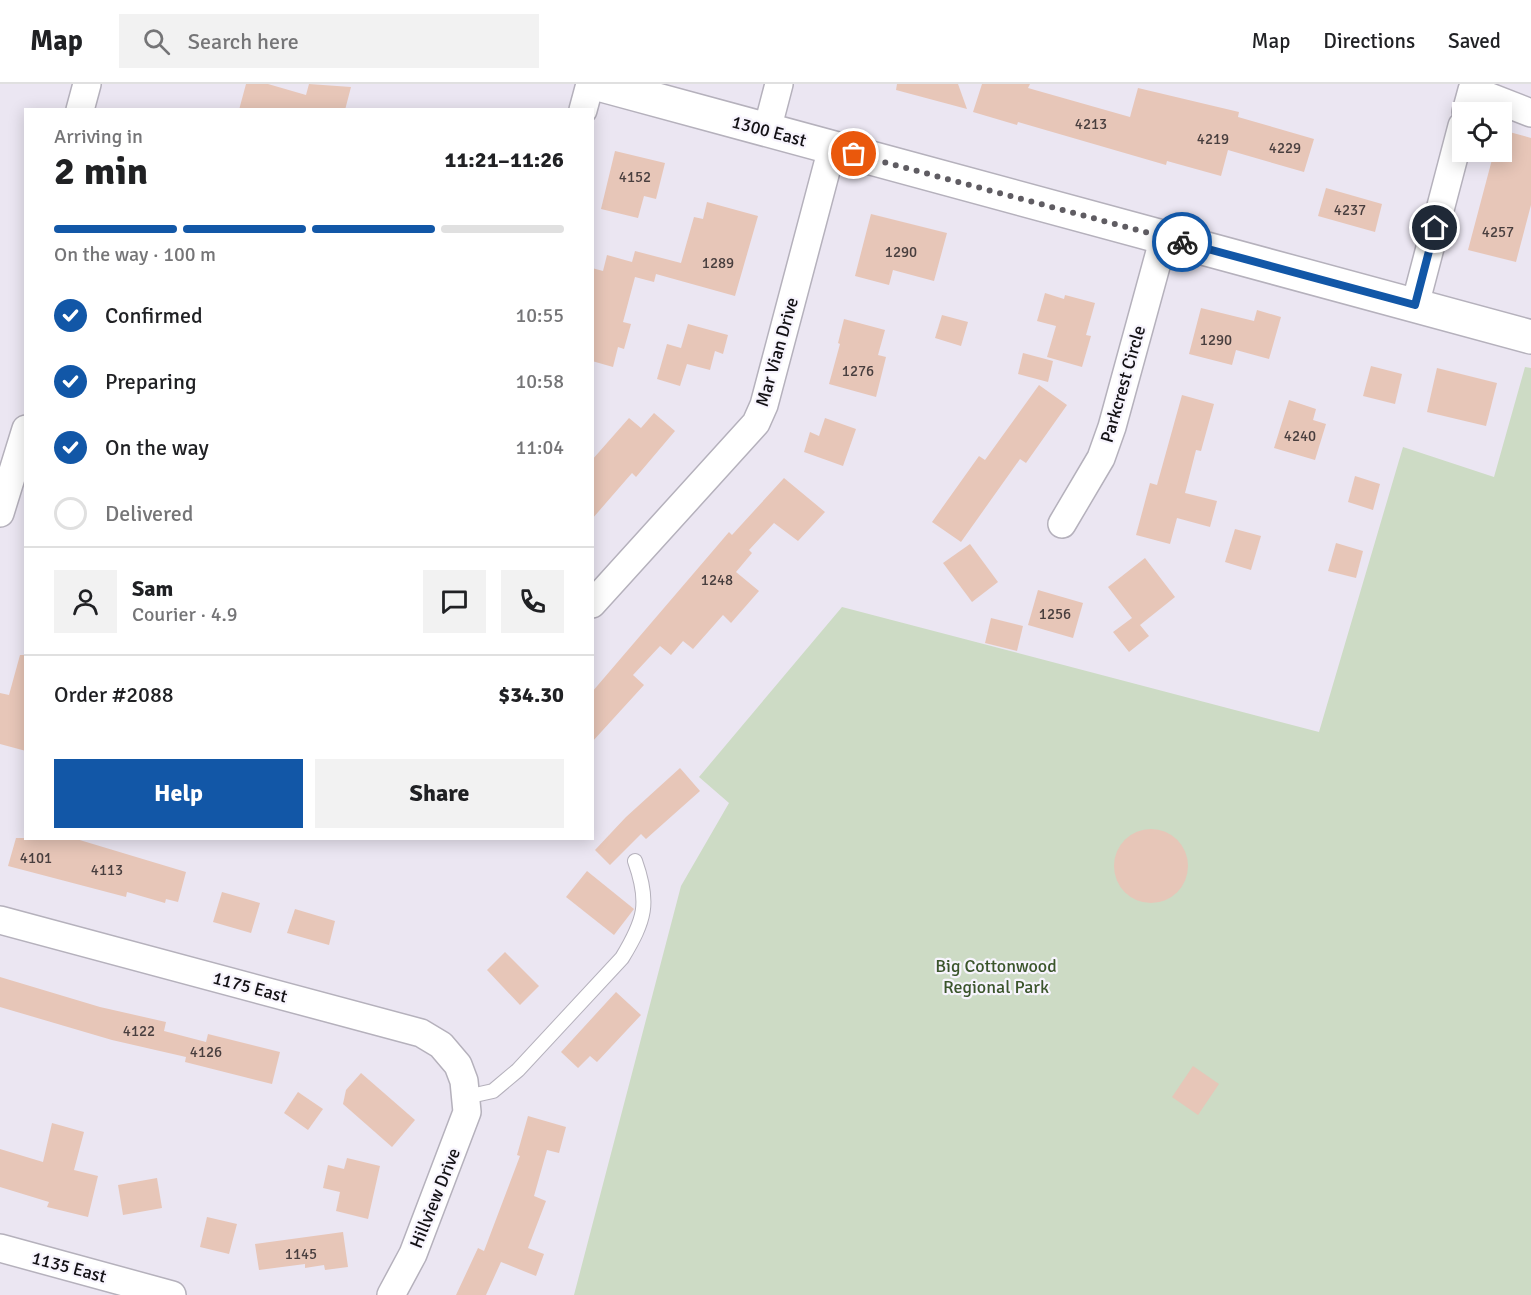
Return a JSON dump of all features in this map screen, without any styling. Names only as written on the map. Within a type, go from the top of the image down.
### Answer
[{"type":"main road","name":"1300 East","points":[[598,84],[1531,337]]},
{"type":"street","points":[[81,108],[87,84]]},
{"type":"street","points":[[584,108],[590,84]]},
{"type":"street","points":[[767,130],[779,84]]},
{"type":"street","points":[[1469,102],[1472,90],[1503,102]]},
{"type":"street","points":[[1512,106],[1531,113]]},
{"type":"street","name":"Mar Vian Drive","points":[[594,602],[756,423],[764,405],[832,148]]},
{"type":"street","points":[[1415,305],[1453,162]]},
{"type":"street","name":"Parkcrest Circle","points":[[1062,524],[1101,458],[1112,427],[1164,237]]},
{"type":"street","points":[[0,513],[24,435]]},
{"type":"street","name":"1175 East","points":[[0,920],[421,1033],[441,1045],[458,1065],[466,1096]]},
{"type":"street","name":"Hillview Drive","points":[[391,1295],[413,1254],[463,1129],[467,1112],[466,1096]]},
{"type":"street","name":"1135 East","points":[[0,1248],[172,1295]]},
{"type":"lane","points":[[466,1096],[493,1091],[518,1070],[621,958],[635,936],[642,917],[644,888],[634,861]]},
{"type":"green space","name":"Big Cottonwood Regional Park","points":[[1525,367],[1531,368],[1531,1295],[574,1295],[681,886],[729,803],[699,777],[842,607],[1319,732],[1403,447],[1494,477]]},
{"type":"building","points":[[246,84],[268,84],[306,95],[309,84],[351,87],[346,108],[240,108]]},
{"type":"building","points":[[897,84],[958,84],[967,109],[896,90]]},
{"type":"building","points":[[982,84],[1030,84],[1028,88],[1130,117],[1138,88],[1239,112],[1238,117],[1314,139],[1304,172],[1228,150],[1221,176],[1167,161],[1166,165],[1018,122],[1017,125],[973,112]]},
{"type":"building","points":[[1512,133],[1531,138],[1531,205],[1516,262],[1468,250],[1491,162],[1512,162]]},
{"type":"building","points":[[615,151],[665,163],[656,199],[644,196],[638,218],[601,209]]},
{"type":"building","points":[[1326,188],[1382,204],[1375,232],[1318,216]]},
{"type":"building","points":[[707,202],[758,216],[735,296],[656,274],[654,282],[635,277],[623,322],[631,324],[624,349],[618,347],[613,367],[594,362],[594,269],[603,271],[607,255],[632,262],[635,251],[681,263],[694,217],[703,219]]},
{"type":"building","points":[[871,214],[947,233],[934,281],[893,270],[889,285],[855,276]]},
{"type":"building","points":[[1045,293],[1064,299],[1065,295],[1095,303],[1086,335],[1091,336],[1082,367],[1047,357],[1056,326],[1037,321]]},
{"type":"building","points":[[1201,308],[1254,321],[1257,310],[1281,317],[1269,359],[1236,350],[1232,365],[1189,354]]},
{"type":"building","points":[[942,315],[968,322],[961,346],[935,338]]},
{"type":"building","points":[[844,319],[885,330],[878,355],[886,357],[876,397],[829,384]]},
{"type":"building","points":[[688,324],[728,335],[723,354],[715,351],[710,370],[687,364],[680,386],[657,379],[667,344],[681,348]]},
{"type":"building","points":[[1023,353],[1053,361],[1048,382],[1018,374]]},
{"type":"building","points":[[1371,366],[1402,374],[1395,404],[1363,396]]},
{"type":"building","points":[[1437,368],[1497,383],[1486,426],[1427,412]]},
{"type":"building","points":[[1039,385],[1067,405],[1026,463],[1020,459],[961,542],[932,522],[979,456],[985,460]]},
{"type":"building","points":[[1182,395],[1214,404],[1201,451],[1196,450],[1185,493],[1217,501],[1210,527],[1177,518],[1170,544],[1136,535],[1150,483],[1157,485]]},
{"type":"building","points":[[1289,400],[1316,409],[1313,420],[1326,424],[1315,460],[1274,448]]},
{"type":"building","points":[[654,413],[675,431],[636,477],[632,473],[594,517],[594,458],[629,418],[641,428]]},
{"type":"building","points":[[825,418],[856,429],[843,466],[804,452],[810,432],[819,436]]},
{"type":"building","points":[[1355,476],[1380,484],[1373,510],[1348,502]]},
{"type":"building","points":[[784,478],[825,512],[798,541],[774,523],[749,550],[752,553],[736,572],[759,591],[731,623],[723,615],[693,649],[683,641],[671,655],[660,646],[633,675],[644,685],[594,740],[594,690],[729,532],[732,535]]},
{"type":"building","points":[[1235,529],[1261,536],[1251,570],[1225,562]]},
{"type":"building","points":[[1336,543],[1363,551],[1356,578],[1328,571]]},
{"type":"building","points":[[970,544],[998,582],[972,602],[943,563]]},
{"type":"building","points":[[1145,558],[1175,597],[1140,625],[1149,636],[1129,652],[1113,632],[1132,618],[1108,587]]},
{"type":"building","points":[[1038,590],[1083,603],[1073,638],[1028,625]]},
{"type":"building","points":[[991,618],[1023,626],[1017,651],[985,643]]},
{"type":"building","points":[[20,655],[24,655],[24,750],[0,744],[0,693],[9,695]]},
{"type":"building","points":[[680,768],[700,791],[646,839],[641,834],[610,865],[595,850],[626,817]]},
{"type":"building","points":[[1151,829],[1165,832],[1177,840],[1185,852],[1188,866],[1185,880],[1177,892],[1165,900],[1151,903],[1137,900],[1125,892],[1117,880],[1114,866],[1117,852],[1125,840],[1137,832]]},
{"type":"building","points":[[16,838],[24,838],[24,840],[80,840],[186,872],[178,902],[166,899],[165,903],[127,892],[126,897],[8,866]]},
{"type":"building","points":[[587,871],[634,909],[614,935],[566,897]]},
{"type":"building","points":[[222,892],[260,903],[251,933],[213,922]]},
{"type":"building","points":[[295,909],[335,921],[329,945],[287,933]]},
{"type":"building","points":[[505,952],[539,986],[520,1005],[487,970]]},
{"type":"building","points":[[0,977],[100,1007],[166,1022],[164,1031],[206,1042],[208,1034],[280,1052],[272,1084],[185,1062],[186,1057],[112,1040],[0,1007]]},
{"type":"building","points":[[616,992],[641,1015],[597,1062],[590,1056],[578,1068],[561,1052]]},
{"type":"building","points":[[1193,1066],[1219,1084],[1198,1115],[1172,1097]]},
{"type":"building","points":[[361,1073],[415,1120],[392,1147],[343,1104],[346,1090]]},
{"type":"building","points":[[298,1092],[323,1109],[308,1130],[284,1113]]},
{"type":"building","points":[[528,1116],[566,1127],[559,1153],[547,1150],[534,1196],[546,1201],[528,1248],[544,1254],[536,1276],[501,1262],[486,1295],[456,1295],[478,1248],[484,1251],[520,1156],[517,1155]]},
{"type":"building","points":[[52,1123],[84,1132],[74,1170],[98,1176],[88,1217],[47,1207],[49,1202],[0,1187],[0,1149],[43,1162]]},
{"type":"building","points":[[347,1158],[380,1166],[368,1219],[336,1211],[340,1192],[323,1188],[328,1165],[344,1169]]},
{"type":"building","points":[[157,1178],[162,1208],[123,1215],[118,1185]]},
{"type":"building","points":[[207,1217],[237,1224],[229,1254],[200,1247]]},
{"type":"building","points":[[343,1232],[348,1267],[325,1270],[324,1265],[305,1268],[305,1264],[259,1270],[255,1244]]},
{"type":"way so far","points":[[854,154],[1182,242]]},
{"type":"route","points":[[1182,242],[1415,305],[1435,228]]}]
